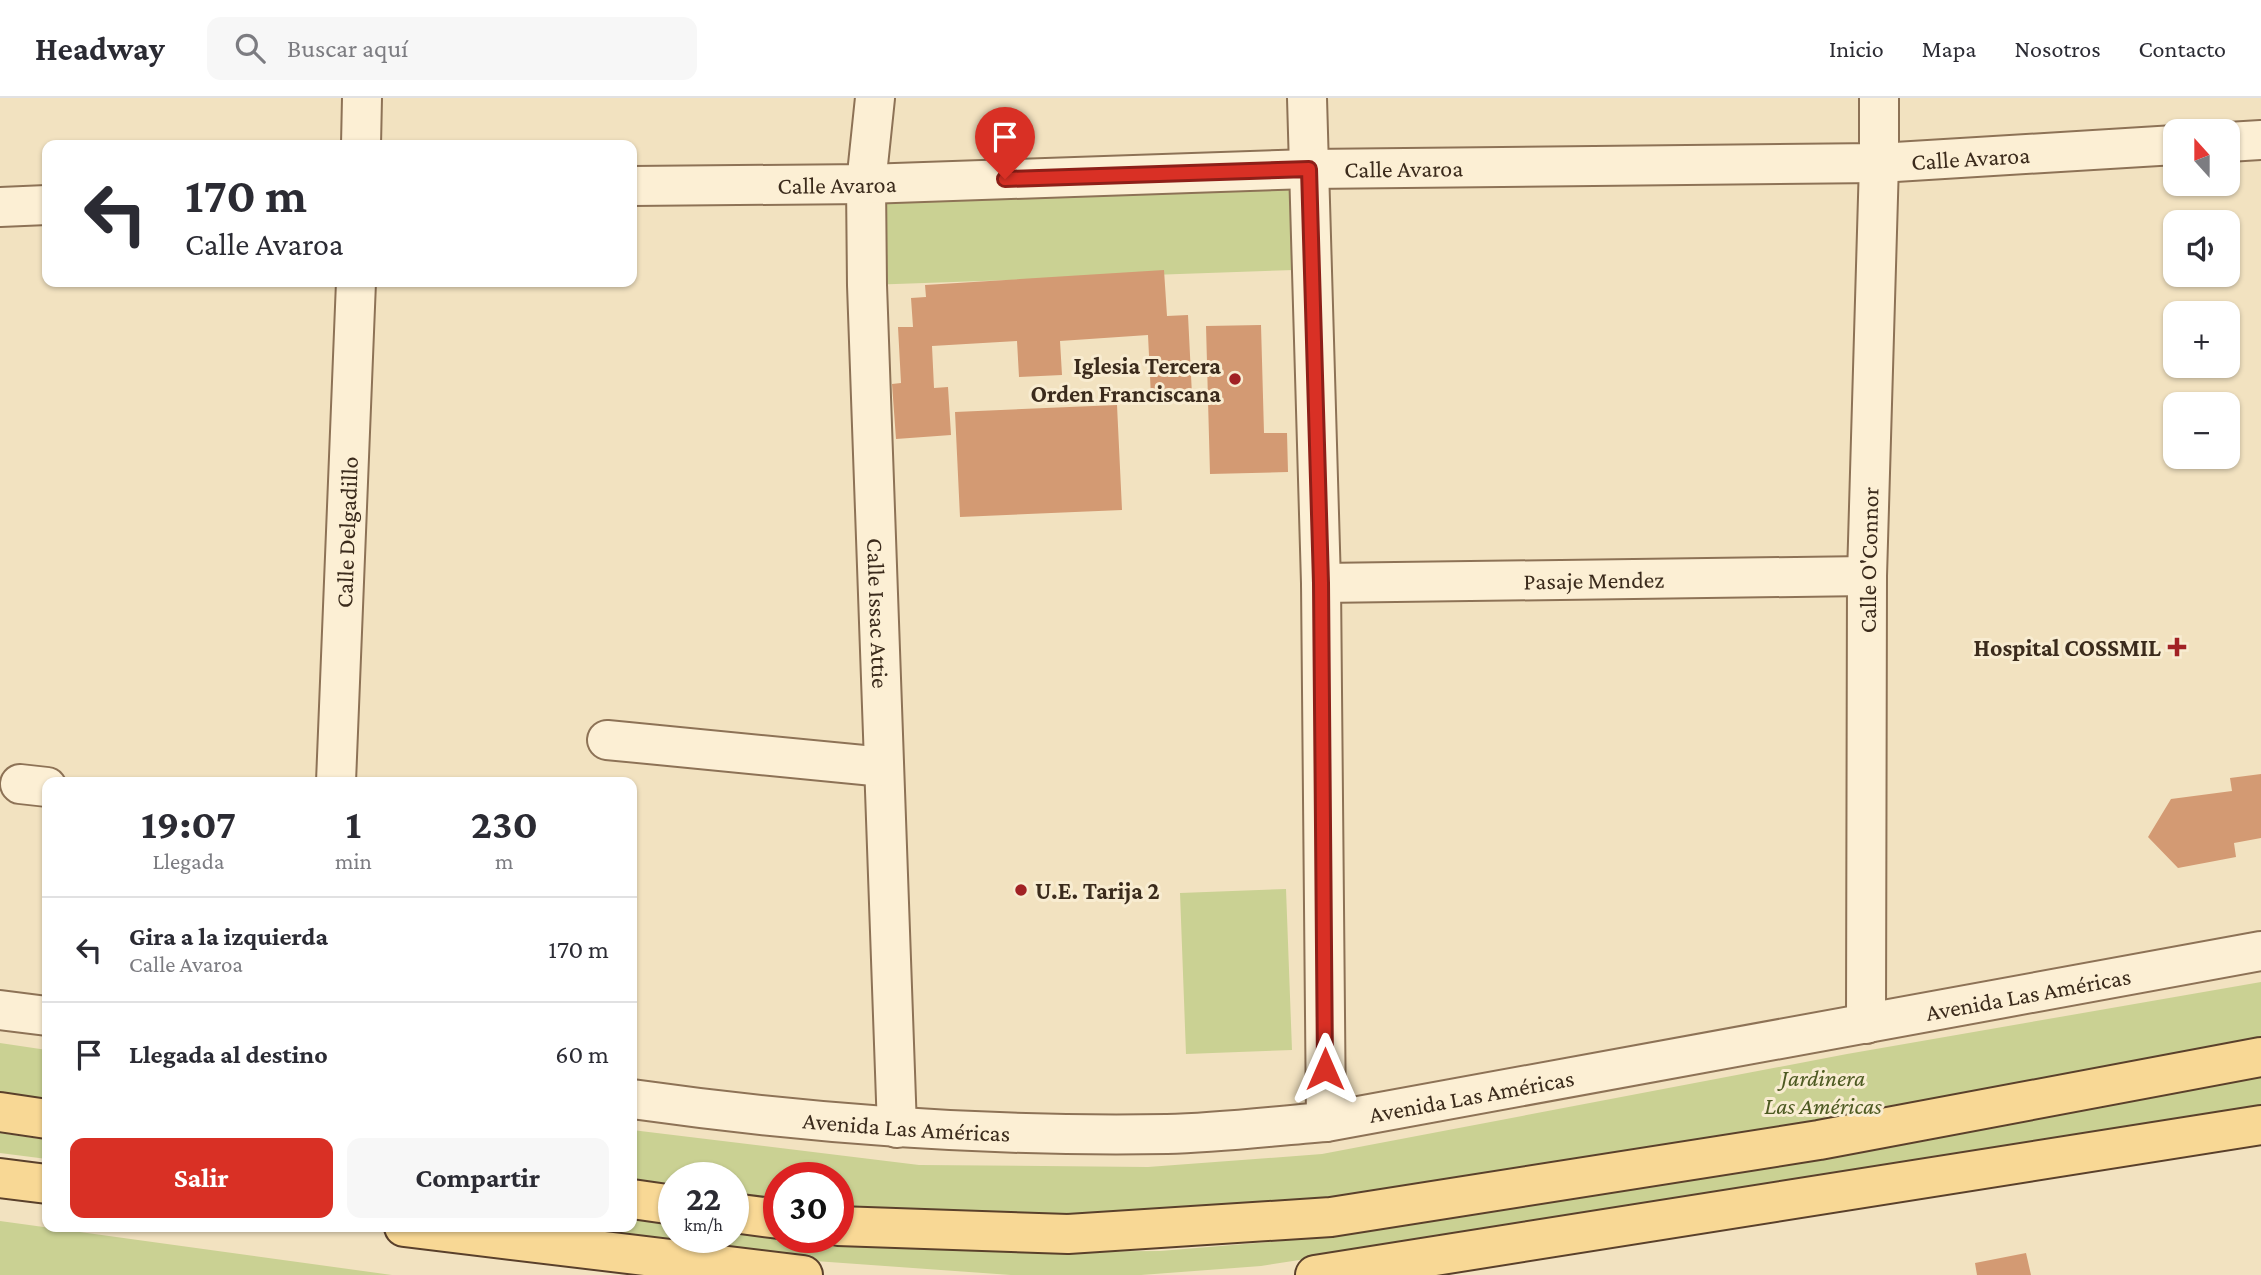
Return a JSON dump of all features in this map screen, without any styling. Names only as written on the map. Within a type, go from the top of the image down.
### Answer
[{"type":"main road","points":[[854,1227],[1068,1234],[1331,1217],[1819,1140],[2261,1057]]},
{"type":"main road","points":[[0,1112],[42,1118]]},
{"type":"main road","points":[[1315,1275],[2261,1125]]},
{"type":"main road","points":[[0,1178],[42,1183]]},
{"type":"main road","points":[[637,1200],[658,1203]]},
{"type":"main road","points":[[446,1232],[803,1275]]},
{"type":"street","points":[[361,140],[362,98]]},
{"type":"street","name":"Calle Issac Attie","points":[[875,98],[866,184],[868,299],[897,1128]]},
{"type":"street","points":[[1307,98],[1321,583],[1325,1122]]},
{"type":"street","name":"Calle O'Connor","points":[[1866,1024],[1867,576],[1879,163],[1878,98]]},
{"type":"street","points":[[2240,141],[2261,140]]},
{"type":"street","name":"Calle Avaroa","points":[[637,186],[866,184],[1309,169],[1879,163],[2163,146]]},
{"type":"street","points":[[0,207],[42,205]]},
{"type":"street","name":"Calle Delgadillo","points":[[336,777],[356,287]]},
{"type":"street","name":"Pasaje Mendez","points":[[1321,583],[1867,576]]},
{"type":"street","points":[[607,740],[884,767]]},
{"type":"street","name":"Avenida Las Américas","points":[[637,1100],[897,1128],[1011,1133],[1168,1134],[1325,1122],[2261,951]]},
{"type":"street","points":[[0,1010],[42,1016]]},
{"type":"green space","points":[[1293,175],[1294,270],[867,285],[872,190]]},
{"type":"green space","points":[[1286,889],[1292,1050],[1186,1054],[1180,893]]},
{"type":"green space","name":"Jardinera Las Américas","points":[[2261,982],[2261,1039],[1826,1123],[1338,1200],[1175,1213],[1010,1216],[854,1208],[854,1162],[763,1162],[763,1198],[749,1197],[749,1162],[658,1162],[658,1187],[637,1185],[637,1131],[919,1165],[1148,1167],[1322,1154],[1847,1054]]},
{"type":"green space","points":[[0,1043],[42,1049],[42,1102],[0,1096]]},
{"type":"green space","name":"Jardinera Las Américas","points":[[2261,1075],[2261,1105],[1736,1193],[1261,1266],[1141,1275],[1011,1275],[734,1253],[749,1253],[749,1232],[763,1234],[763,1253],[854,1253],[854,1242],[997,1252],[1160,1251],[1282,1241],[1813,1156]]},
{"type":"green space","points":[[0,1133],[42,1139],[42,1158],[0,1153]]},
{"type":"green space","name":"Jardinera Las Américas","points":[[637,1217],[658,1220],[658,1243],[569,1232],[637,1232]]},
{"type":"green space","points":[[0,1221],[42,1227],[42,1232],[80,1232],[392,1275],[0,1275]]},
{"type":"building","points":[[1164,270],[1167,316],[1188,315],[1192,395],[1151,397],[1148,335],[1060,341],[1062,375],[1019,377],[1017,341],[932,346],[934,388],[948,387],[951,435],[896,439],[892,384],[901,383],[898,327],[913,327],[911,298],[926,297],[925,285]]},
{"type":"building","name":"Iglesia Tercera Orden Franciscana","points":[[1261,325],[1264,433],[1287,433],[1288,472],[1210,474],[1206,326]]},
{"type":"building","points":[[1117,405],[1122,510],[960,517],[955,412]]},
{"type":"building","points":[[2261,774],[2261,838],[2234,843],[2236,857],[2178,868],[2148,837],[2171,799],[2232,791],[2230,778]]},
{"type":"building","points":[[2026,1253],[2031,1275],[1977,1275],[1975,1263]]},
{"type":"place","name":"Iglesia Tercera Orden Franciscana","points":[[1235,379]]},
{"type":"place","name":"Hospital COSSMIL","points":[[2177,647]]},
{"type":"place","name":"U.E. Tarija 2","points":[[1021,890]]},
{"type":"route","points":[[1005,179],[1309,169],[1321,583],[1325,1069]]}]
